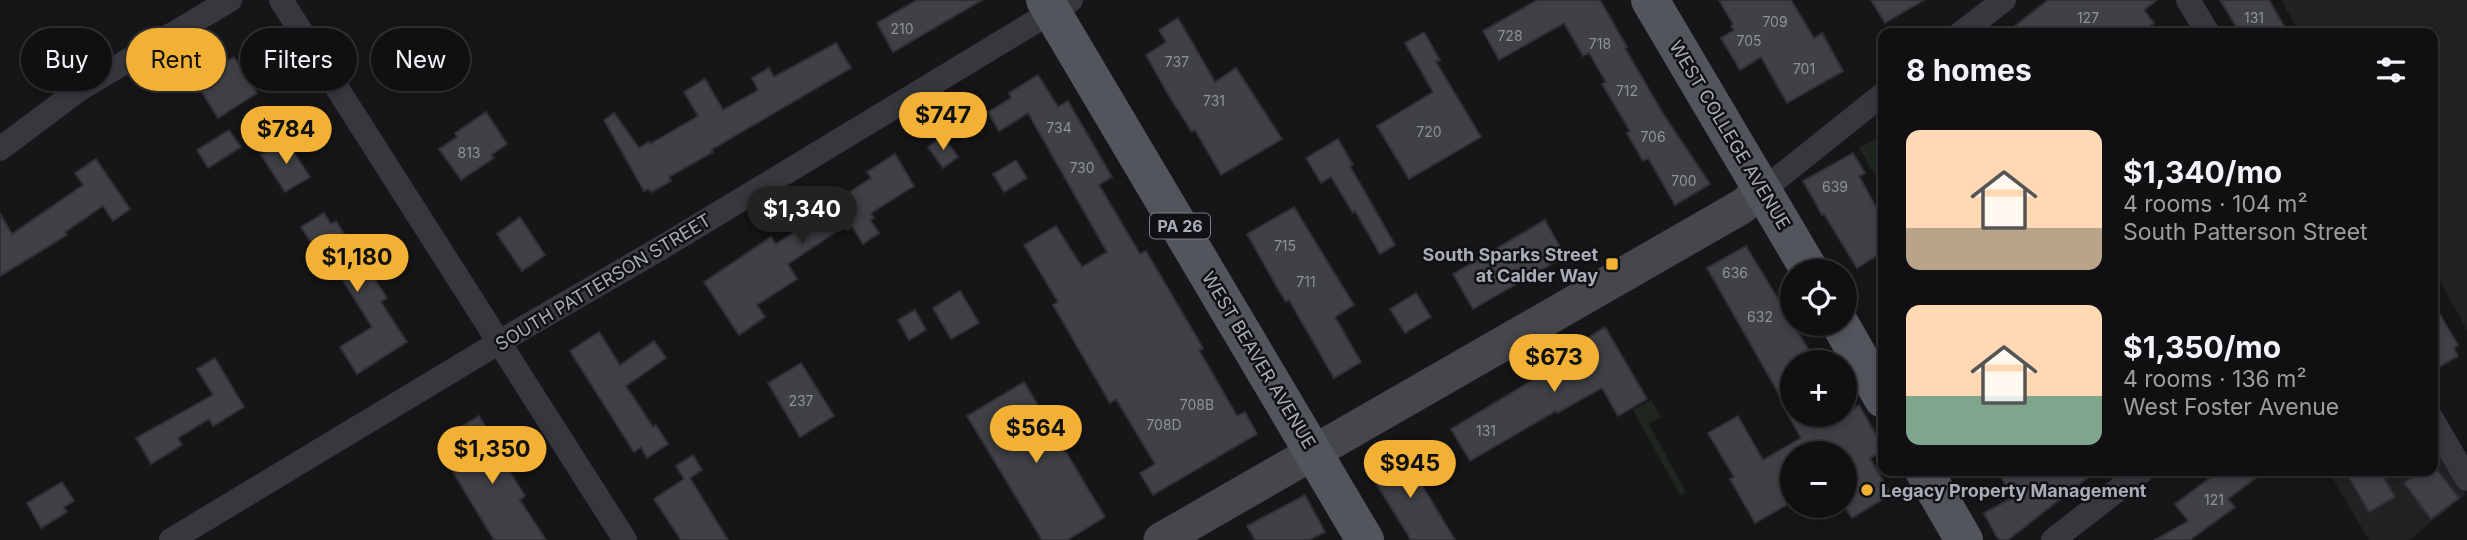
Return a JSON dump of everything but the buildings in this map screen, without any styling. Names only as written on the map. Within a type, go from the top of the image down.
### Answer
[{"type":"main road","name":"WEST COLLEGE AVENUE","points":[[1650,0],[1803,259]]},
{"type":"main road","name":"WEST BEAVER AVENUE","points":[[1056,4],[1365,540]]},
{"type":"main road","points":[[1847,336],[1878,390]]},
{"type":"main road","points":[[1927,476],[1964,540]]},
{"type":"street","points":[[0,149],[80,89],[230,0]]},
{"type":"street","points":[[281,0],[625,540]]},
{"type":"street","points":[[1968,28],[2004,0]]},
{"type":"street","points":[[2188,0],[2205,28]]},
{"type":"street","name":"SOUTH PATTERSON STREET","points":[[171,540],[661,248],[1056,4]]},
{"type":"street","points":[[1161,540],[1741,207],[1878,98]]},
{"type":"street","points":[[2438,429],[2467,479]]},
{"type":"street","points":[[2053,540],[2135,476]]},
{"type":"shaded area","points":[[2281,0],[2467,0],[2467,330],[2438,278],[2438,28],[2297,28]]},
{"type":"shaded area","points":[[1878,138],[1878,180],[1859,148]]},
{"type":"shaded area","points":[[1651,400],[1661,417],[1649,424],[1686,492],[1680,495],[1633,410]]},
{"type":"shaded area","points":[[2438,446],[2466,494],[2409,540],[2369,540],[2331,476],[2438,476]]},
{"type":"place","name":"South Sparks Street at Calder Way","points":[[1612,264]]},
{"type":"place","name":"Legacy Property Management","points":[[1867,490]]}]
